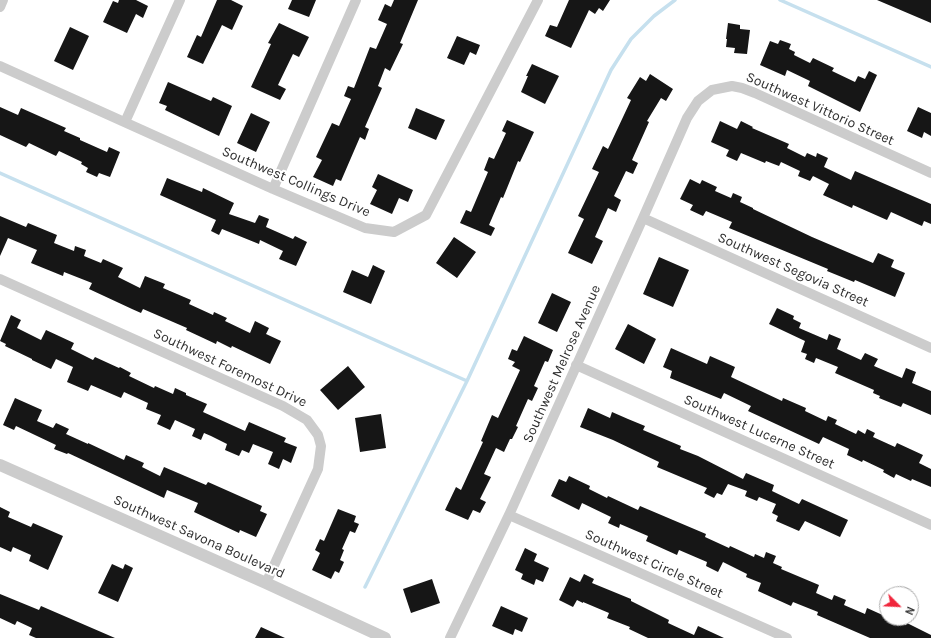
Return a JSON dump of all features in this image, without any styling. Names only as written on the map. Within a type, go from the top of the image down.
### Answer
[{"type":"street","points":[[0,7],[3,0]]},
{"type":"street","points":[[125,122],[180,0]]},
{"type":"street","points":[[273,189],[356,0]]},
{"type":"street","name":"Southwest Collings Drive","points":[[0,66],[273,189],[364,228],[394,232],[426,215],[538,0]]},
{"type":"street","name":"Southwest Vittorio Street","points":[[698,101],[712,90],[732,86],[742,88],[931,173]]},
{"type":"street","name":"Southwest Melrose Avenue","points":[[450,638],[509,515],[687,118],[698,101]]},
{"type":"street","name":"Southwest Segovia Street","points":[[643,218],[931,348]]},
{"type":"street","name":"Southwest Foremost Drive","points":[[0,279],[283,406],[306,420],[318,435],[320,441],[321,446],[318,469],[266,583]]},
{"type":"street","name":"Southwest Lucerne Street","points":[[576,365],[931,525]]},
{"type":"street","name":"Southwest Savona Boulevard","points":[[0,465],[266,583],[385,638]]},
{"type":"street","name":"Southwest Circle Street","points":[[509,515],[787,638]]},
{"type":"building","points":[[119,0],[136,0],[148,6],[143,18],[136,14],[127,33],[103,22],[113,1],[118,3]]},
{"type":"building","points":[[217,0],[231,0],[243,6],[232,30],[222,25],[203,64],[187,57],[197,35],[201,37]]},
{"type":"building","points":[[292,0],[316,0],[309,17],[288,9]]},
{"type":"building","points":[[394,0],[418,0],[400,43],[403,44],[390,71],[385,68],[378,86],[382,88],[365,127],[369,129],[365,140],[360,137],[341,181],[336,179],[333,186],[313,177],[322,160],[316,157],[332,123],[339,126],[351,99],[344,96],[348,86],[354,88],[370,47],[376,49],[387,24],[378,20],[385,4],[391,7]]},
{"type":"building","points":[[569,0],[610,0],[603,11],[599,8],[595,14],[589,10],[571,48],[545,36],[550,25],[557,27]]},
{"type":"building","points":[[877,0],[931,0],[931,23]]},
{"type":"building","points":[[279,23],[309,37],[299,57],[293,54],[278,85],[286,89],[280,100],[251,87],[271,44],[268,43]]},
{"type":"building","points":[[728,23],[740,25],[740,29],[750,30],[747,54],[734,53],[735,48],[726,47]]},
{"type":"building","points":[[70,27],[89,36],[73,70],[54,61]]},
{"type":"building","points":[[457,36],[480,45],[476,55],[470,52],[464,65],[447,58]]},
{"type":"building","points":[[780,40],[791,44],[789,49],[795,52],[794,55],[810,63],[813,58],[834,68],[832,71],[855,82],[858,76],[865,79],[869,71],[877,75],[860,112],[808,86],[810,81],[787,70],[785,76],[760,65],[770,41],[778,44]]},
{"type":"building","points":[[532,64],[559,76],[545,104],[521,92]]},
{"type":"building","points":[[650,74],[673,89],[666,101],[661,98],[647,121],[649,122],[632,160],[638,163],[633,174],[626,171],[614,196],[621,200],[616,212],[608,208],[595,237],[603,241],[592,264],[568,253],[584,219],[578,216],[599,172],[592,169],[603,146],[608,149],[631,100],[627,98],[640,77],[646,81]]},
{"type":"building","points":[[168,82],[211,101],[213,97],[232,106],[219,136],[165,110],[167,106],[159,103]]},
{"type":"building","points":[[0,107],[18,115],[21,108],[66,128],[64,131],[107,152],[109,147],[120,152],[110,177],[99,173],[97,177],[86,172],[88,168],[81,164],[82,162],[59,151],[56,156],[29,143],[26,147],[0,135]]},
{"type":"building","points":[[918,107],[931,113],[931,136],[924,132],[922,138],[907,131]]},
{"type":"building","points":[[416,108],[445,120],[436,140],[408,128]]},
{"type":"building","points":[[251,113],[270,122],[256,152],[237,143]]},
{"type":"building","points":[[507,120],[534,132],[520,162],[518,161],[503,198],[501,197],[489,225],[495,228],[491,236],[460,223],[466,210],[471,212],[488,172],[484,170],[489,157],[494,159],[506,133],[502,131]]},
{"type":"building","points":[[720,121],[737,129],[741,121],[753,127],[752,128],[789,144],[787,148],[805,157],[807,153],[816,157],[817,153],[828,158],[824,167],[851,180],[855,171],[931,204],[931,224],[924,221],[922,226],[891,212],[887,220],[853,205],[852,208],[823,195],[829,184],[813,176],[810,181],[798,176],[800,171],[781,162],[779,166],[766,161],[765,163],[741,153],[737,161],[726,156],[729,150],[711,142]]},
{"type":"building","points":[[378,174],[413,190],[408,202],[399,198],[392,214],[370,204],[377,190],[372,187]]},
{"type":"building","points":[[167,178],[202,192],[203,188],[234,203],[229,214],[255,223],[259,215],[269,219],[266,227],[293,239],[295,236],[307,242],[296,266],[279,259],[283,251],[260,240],[259,244],[222,229],[219,235],[211,231],[216,220],[160,195]]},
{"type":"building","points":[[690,179],[700,184],[702,180],[717,187],[715,191],[731,198],[733,193],[742,197],[740,202],[753,209],[812,237],[873,263],[878,253],[894,260],[891,267],[905,273],[895,297],[855,280],[854,282],[827,271],[828,269],[729,228],[732,222],[706,211],[703,216],[690,210],[693,205],[680,199]]},
{"type":"building","points":[[0,216],[26,227],[28,223],[57,235],[54,243],[74,251],[75,246],[86,250],[84,256],[101,263],[103,259],[123,268],[118,277],[140,288],[145,276],[165,284],[163,288],[191,300],[189,304],[213,315],[214,312],[227,318],[225,321],[250,333],[255,321],[269,328],[266,334],[281,341],[270,364],[232,346],[231,348],[217,341],[216,344],[186,330],[187,328],[143,309],[141,313],[132,309],[89,289],[92,283],[64,272],[63,276],[31,263],[37,250],[8,238],[0,256]]},
{"type":"building","points":[[454,237],[476,252],[457,278],[436,263]]},
{"type":"building","points":[[659,257],[689,270],[673,307],[643,294]]},
{"type":"building","points":[[373,265],[385,271],[371,304],[343,292],[352,270],[368,277]]},
{"type":"building","points":[[552,293],[571,302],[557,332],[538,323]]},
{"type":"building","points":[[777,308],[794,316],[793,319],[801,323],[799,328],[827,340],[829,334],[841,339],[837,349],[861,360],[865,353],[878,359],[874,366],[902,378],[906,368],[916,372],[912,383],[931,391],[931,415],[903,403],[901,407],[879,398],[880,396],[873,393],[874,390],[835,373],[838,367],[816,358],[814,363],[805,359],[807,354],[801,352],[805,341],[769,324]]},
{"type":"building","points":[[11,315],[21,320],[17,328],[41,340],[46,330],[74,343],[71,349],[93,360],[95,357],[119,368],[120,367],[131,373],[129,376],[154,388],[155,386],[173,394],[175,388],[186,393],[186,395],[207,404],[203,412],[245,431],[249,422],[286,438],[284,442],[297,447],[291,463],[283,459],[279,469],[268,464],[273,452],[253,444],[249,453],[242,450],[239,456],[225,450],[227,444],[204,433],[201,440],[192,436],[195,429],[175,420],[170,430],[157,424],[161,415],[146,409],[148,403],[124,392],[121,398],[91,385],[88,391],[67,382],[73,367],[56,359],[51,369],[5,346],[6,344],[0,341]]},
{"type":"building","points":[[628,324],[656,339],[644,364],[615,349]]},
{"type":"building","points":[[524,336],[553,350],[548,362],[545,361],[534,386],[538,388],[532,401],[528,399],[512,439],[510,439],[504,452],[496,448],[484,474],[491,477],[480,499],[486,502],[480,513],[473,510],[468,520],[445,510],[456,487],[461,490],[483,442],[481,441],[492,415],[498,418],[520,370],[512,366],[515,362],[508,359],[512,349],[517,351]]},
{"type":"building","points":[[671,348],[707,364],[710,356],[735,367],[731,377],[782,401],[783,398],[806,408],[805,411],[826,421],[828,416],[837,420],[835,424],[856,434],[858,430],[865,434],[867,429],[875,433],[873,437],[895,447],[897,443],[923,455],[919,463],[931,469],[931,487],[912,479],[911,481],[896,474],[894,478],[883,472],[884,470],[863,460],[862,462],[847,455],[849,449],[823,437],[819,444],[748,411],[751,406],[724,393],[721,399],[670,378],[672,371],[663,367]]},
{"type":"building","points":[[348,366],[365,387],[338,410],[320,390]]},
{"type":"building","points":[[15,398],[42,410],[37,421],[53,428],[56,423],[69,429],[66,434],[124,460],[126,455],[144,463],[142,467],[160,476],[164,467],[206,485],[208,482],[262,506],[260,511],[267,514],[256,537],[240,530],[239,533],[194,512],[198,503],[167,490],[164,498],[68,453],[67,454],[54,449],[56,445],[16,426],[14,430],[3,425]]},
{"type":"building","points":[[588,408],[610,418],[612,412],[645,426],[643,430],[681,446],[680,449],[698,456],[743,479],[746,473],[774,485],[772,491],[799,504],[802,499],[848,520],[840,537],[805,521],[799,531],[776,521],[778,516],[772,513],[776,504],[759,497],[757,501],[745,496],[747,491],[728,484],[722,495],[717,493],[714,498],[704,493],[707,488],[657,467],[659,462],[613,440],[580,427]]},
{"type":"building","points":[[381,414],[386,448],[360,452],[355,418]]},
{"type":"building","points":[[569,476],[590,486],[589,489],[607,498],[608,496],[638,510],[640,506],[706,534],[705,537],[729,548],[730,546],[754,557],[755,554],[764,558],[766,552],[776,556],[773,563],[782,567],[781,569],[819,585],[816,593],[832,600],[834,595],[846,600],[844,605],[865,614],[867,608],[879,613],[879,626],[913,626],[931,635],[931,638],[870,638],[817,615],[818,612],[793,602],[791,606],[758,591],[761,583],[746,577],[747,574],[723,562],[718,572],[706,566],[707,562],[679,550],[677,555],[646,541],[648,536],[620,524],[619,528],[608,523],[611,517],[582,503],[579,510],[551,496],[559,479],[566,482]]},
{"type":"building","points":[[0,507],[10,512],[8,517],[31,527],[33,523],[63,536],[48,570],[29,561],[31,555],[13,547],[11,552],[0,547]]},
{"type":"building","points":[[338,509],[356,516],[354,522],[359,524],[355,533],[350,531],[342,549],[344,550],[340,560],[344,562],[339,573],[335,571],[331,579],[312,570],[320,553],[315,550],[320,539],[324,541]]},
{"type":"building","points":[[525,548],[537,554],[534,561],[549,568],[543,582],[536,579],[534,585],[521,579],[523,574],[515,570]]},
{"type":"building","points":[[112,564],[123,569],[125,564],[133,568],[118,602],[98,593]]},
{"type":"building","points":[[584,574],[594,579],[592,583],[631,599],[631,601],[669,620],[668,623],[694,635],[698,626],[724,638],[648,638],[629,629],[630,627],[607,618],[609,613],[577,600],[573,607],[559,600],[570,577],[580,582]]},
{"type":"building","points":[[432,579],[440,603],[411,613],[403,589]]},
{"type":"building","points":[[0,594],[39,610],[41,606],[115,638],[36,638],[29,635],[32,628],[17,621],[15,625],[0,618]]},
{"type":"building","points":[[501,606],[528,618],[522,632],[515,629],[513,635],[492,626]]},
{"type":"building","points":[[261,627],[285,638],[255,638]]},
{"type":"waterway","points":[[365,587],[467,381],[611,70],[631,39],[654,16],[675,0]]},
{"type":"waterway","points":[[780,0],[931,67]]},
{"type":"waterway","points":[[0,173],[467,381]]}]
